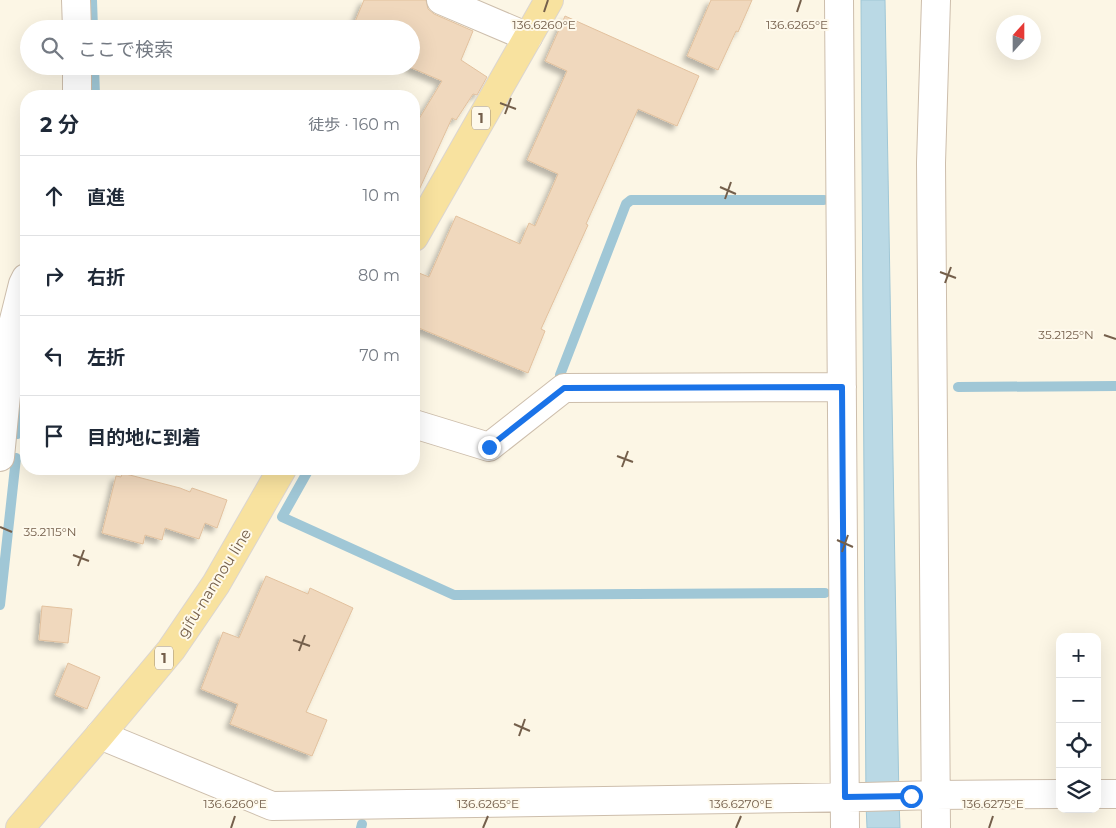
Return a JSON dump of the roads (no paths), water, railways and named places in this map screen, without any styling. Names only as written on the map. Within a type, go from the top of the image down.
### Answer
[{"type":"main road","name":"1","points":[[421,210],[549,0]]},
{"type":"main road","name":"gifu-nannou line","points":[[20,828],[171,650],[216,584],[279,475]]},
{"type":"street","points":[[76,0],[76,20]]},
{"type":"street","points":[[441,0],[528,37]]},
{"type":"street","points":[[839,0],[842,387],[855,797],[845,828]]},
{"type":"street","points":[[936,0],[931,163],[923,795],[936,828]]},
{"type":"street","points":[[77,75],[77,90]]},
{"type":"street","points":[[0,457],[13,324],[20,296]]},
{"type":"street","points":[[420,426],[489,447],[564,388],[842,387]]},
{"type":"street","points":[[100,735],[272,806],[1056,794]]},
{"type":"street","points":[[1101,794],[1116,794]]},
{"type":"water","points":[[861,0],[885,0],[900,828],[867,828]]},
{"type":"waterway","points":[[92,0],[93,20]]},
{"type":"waterway","points":[[94,75],[95,90]]},
{"type":"waterway","points":[[560,375],[626,204],[631,200],[824,200]]},
{"type":"waterway","points":[[958,387],[1116,386]]},
{"type":"waterway","points":[[18,434],[20,414]]},
{"type":"waterway","points":[[0,605],[16,458]]},
{"type":"waterway","points":[[306,475],[282,517],[454,595],[825,593]]},
{"type":"waterway","points":[[361,828],[362,824]]}]
